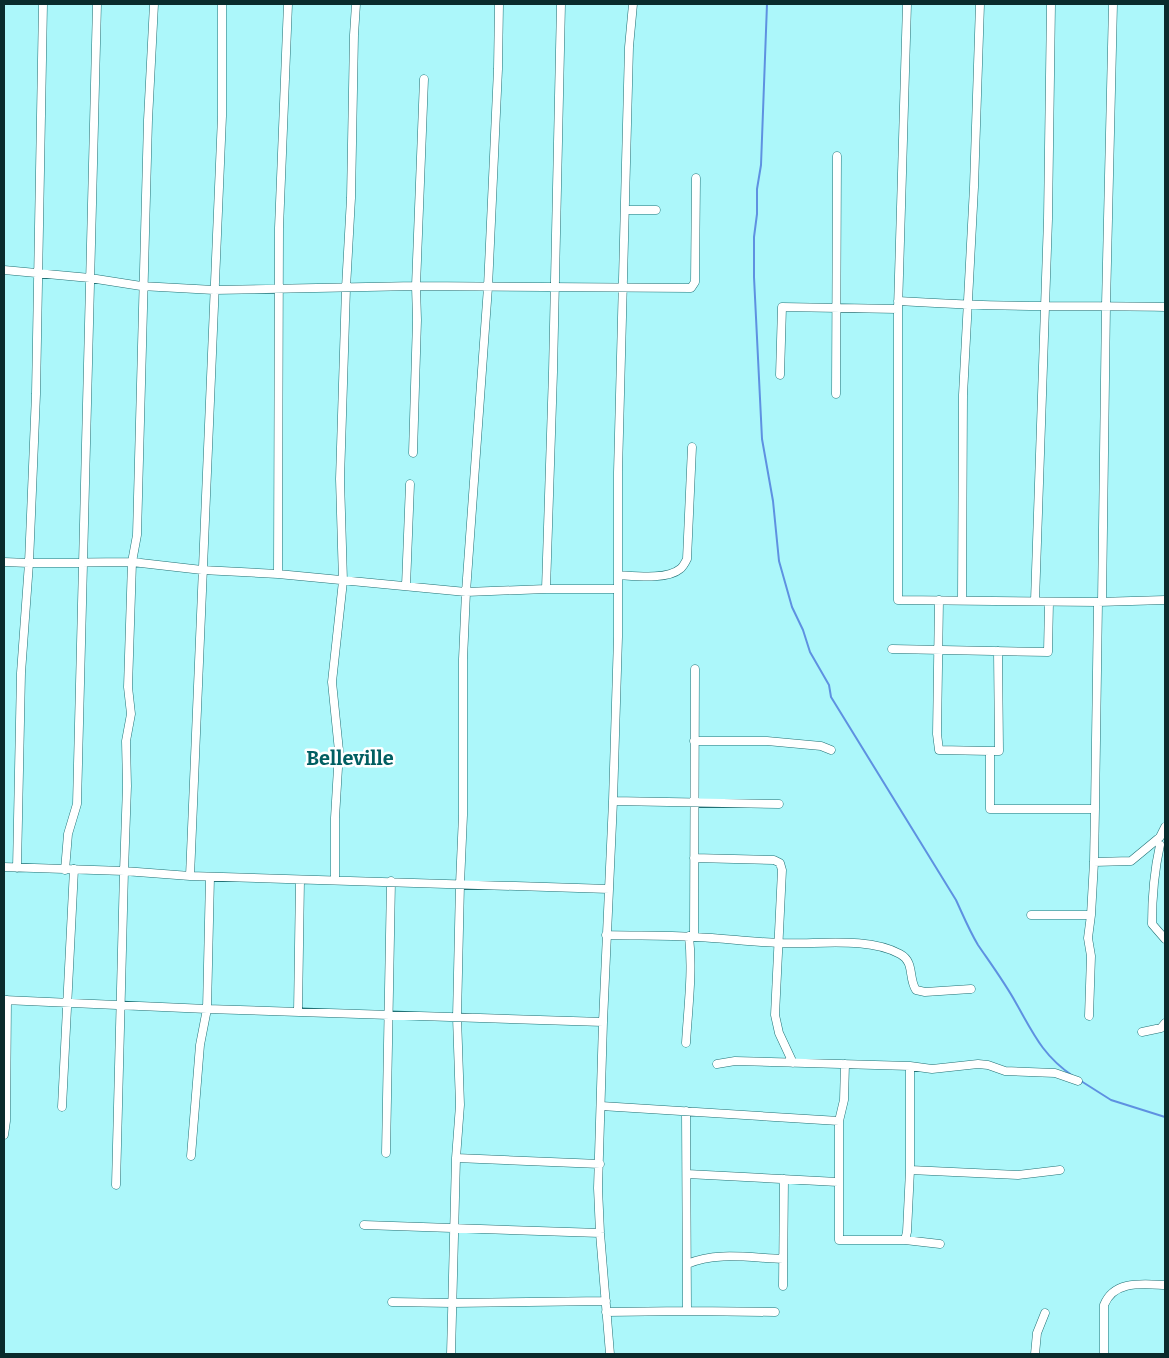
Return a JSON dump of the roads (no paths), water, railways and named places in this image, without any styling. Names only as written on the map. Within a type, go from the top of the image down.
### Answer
[{"type":"street","points":[[16,868],[21,673],[29,563],[39,272],[43,4]]},
{"type":"street","points":[[65,870],[68,834],[77,804],[97,4]]},
{"type":"street","points":[[116,1185],[128,786],[126,741],[131,714],[128,687],[132,562],[137,536],[154,4]]},
{"type":"street","points":[[190,876],[222,116],[222,4]]},
{"type":"street","points":[[278,574],[279,228],[288,4]]},
{"type":"street","points":[[335,880],[335,818],[339,751],[332,682],[343,581],[340,479],[351,198],[356,4]]},
{"type":"street","points":[[451,1354],[456,1158],[460,1105],[457,1017],[460,884],[464,815],[462,704],[466,592],[488,287],[498,69],[499,4]]},
{"type":"street","points":[[546,589],[561,4]]},
{"type":"street","points":[[610,1354],[598,1188],[606,935],[614,801],[618,472],[629,47],[633,4]]},
{"type":"street","points":[[907,4],[898,305],[898,600],[1049,602],[1165,600]]},
{"type":"street","points":[[962,600],[963,395],[974,187],[980,4]]},
{"type":"street","points":[[1035,601],[1048,207],[1050,4]]},
{"type":"street","points":[[1088,1016],[1091,956],[1088,938],[1094,862],[1114,4]]},
{"type":"street","points":[[413,453],[418,320],[416,286],[424,78]]},
{"type":"street","points":[[836,394],[837,156]]},
{"type":"street","points":[[4,270],[39,272],[144,286],[214,290],[416,286],[623,286],[691,288],[695,282],[696,178]]},
{"type":"street","points":[[625,210],[656,210]]},
{"type":"street","points":[[780,375],[782,307],[1106,305],[1165,307]]},
{"type":"street","points":[[618,575],[664,576],[672,574],[681,568],[687,560],[692,448]]},
{"type":"street","points":[[406,586],[410,484]]},
{"type":"street","points":[[4,562],[132,562],[202,570],[278,574],[466,592],[618,589]]},
{"type":"street","points":[[939,600],[937,734],[940,750],[999,750],[998,651]]},
{"type":"street","points":[[892,649],[1048,652],[1049,602]]},
{"type":"street","points":[[686,1043],[690,988],[694,858],[695,669]]},
{"type":"street","points":[[694,741],[767,741],[821,746],[831,750]]},
{"type":"street","points":[[990,751],[990,809],[1095,809]]},
{"type":"street","points":[[614,801],[779,804]]},
{"type":"street","points":[[1165,827],[1160,838],[1152,893],[1152,924],[1165,939]]},
{"type":"street","points":[[1094,862],[1131,861],[1159,845]]},
{"type":"street","points":[[694,858],[774,860],[780,863],[782,870],[776,1015],[779,1032],[793,1063]]},
{"type":"street","points":[[4,867],[124,871],[210,877],[609,889]]},
{"type":"street","points":[[62,1107],[74,869]]},
{"type":"street","points":[[191,1156],[200,1045],[207,1009],[210,877]]},
{"type":"street","points":[[298,1012],[300,880]]},
{"type":"street","points":[[386,1153],[391,882]]},
{"type":"street","points":[[1030,914],[1091,915]]},
{"type":"street","points":[[606,935],[691,936],[778,943],[853,944],[880,947],[901,954],[908,961],[911,967],[912,984],[916,990],[926,992],[971,990]]},
{"type":"street","points":[[4,1135],[6,1121],[5,1000],[207,1009],[603,1022]]},
{"type":"street","points":[[1142,1032],[1161,1028],[1165,1023]]},
{"type":"street","points":[[717,1064],[735,1061],[910,1066],[932,1069],[978,1064],[988,1065],[1005,1071],[1055,1074],[1078,1082]]},
{"type":"street","points":[[845,1064],[844,1100],[839,1121],[839,1240],[905,1240],[940,1244]]},
{"type":"street","points":[[905,1240],[910,1170],[910,1066]]},
{"type":"street","points":[[601,1106],[839,1121]]},
{"type":"street","points":[[686,1111],[687,1311]]},
{"type":"street","points":[[456,1158],[600,1164]]},
{"type":"street","points":[[910,1170],[1018,1175],[1060,1170]]},
{"type":"street","points":[[687,1174],[838,1182]]},
{"type":"street","points":[[783,1286],[784,1179]]},
{"type":"street","points":[[364,1226],[600,1233]]},
{"type":"street","points":[[687,1264],[699,1259],[712,1257],[783,1259]]},
{"type":"street","points":[[1104,1354],[1104,1305],[1106,1299],[1114,1292],[1130,1284],[1165,1285]]},
{"type":"street","points":[[392,1302],[452,1304],[606,1301]]},
{"type":"street","points":[[606,1312],[775,1312]]},
{"type":"street","points":[[1035,1354],[1037,1333],[1044,1313]]},
{"type":"waterway","points":[[767,4],[761,165],[757,189],[757,214],[754,237],[754,277],[762,439],[773,501],[779,561],[792,607],[803,630],[810,652],[829,685],[831,697],[956,900],[978,945],[1046,1052],[1073,1076]]},
{"type":"waterway","points":[[1081,1081],[1111,1100],[1165,1117]]},
{"type":"district","name":"Belleville","points":[[350,758]]}]
